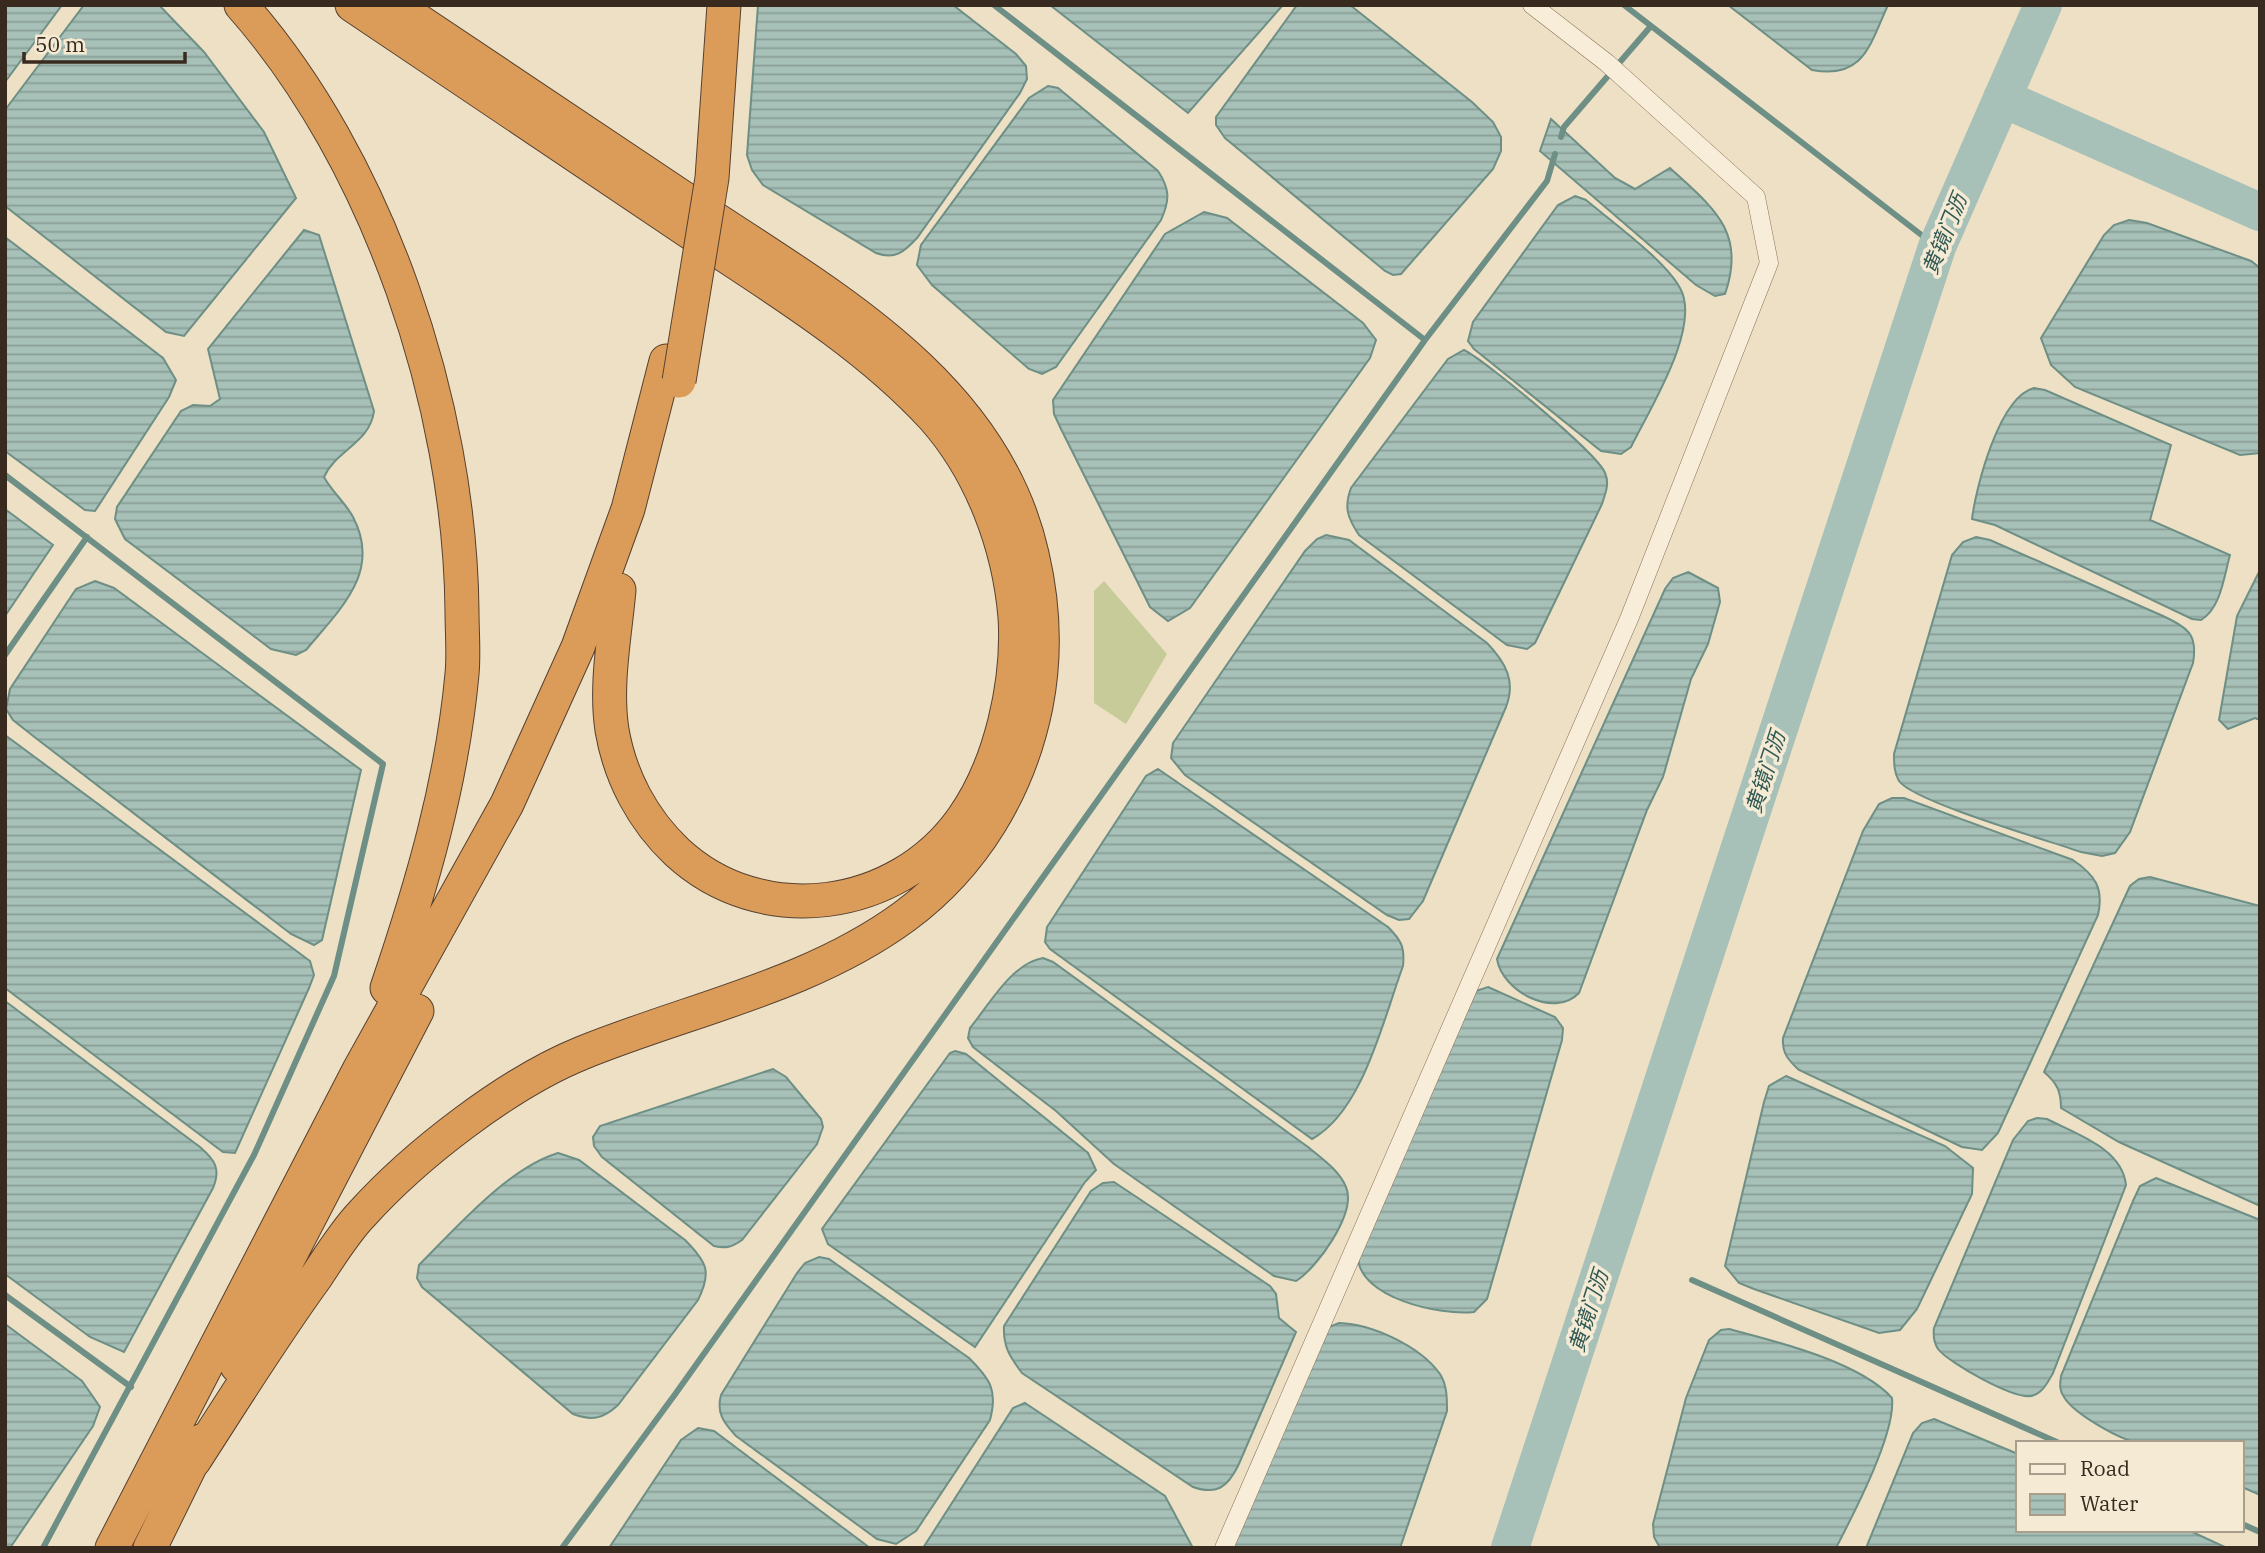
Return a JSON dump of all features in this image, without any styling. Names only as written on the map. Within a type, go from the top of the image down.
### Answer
[{"type":"highway","points":[[241,5],[325,121],[380,231],[421,346],[447,451],[461,568],[463,672],[450,769],[426,875],[359,1070]]},
{"type":"highway","points":[[352,5],[788,298],[876,363],[934,418],[972,472],[998,530],[1013,591],[1017,653],[1006,719],[984,776],[962,819],[916,863],[890,881],[852,895],[787,902],[741,893],[696,869],[660,836],[630,791],[612,729],[611,671],[619,590]]},
{"type":"highway","points":[[194,1461],[289,1314],[359,1216],[428,1150],[499,1099],[576,1055],[770,986],[849,953],[907,915],[960,868],[997,814],[1029,741],[1043,670],[1041,595],[1026,526],[996,459],[949,396],[899,348],[820,289],[395,5]]},
{"type":"highway","points":[[113,1548],[359,1070],[514,806],[578,647],[628,509],[666,361],[696,122],[702,5]]},
{"type":"highway","points":[[150,1548],[194,1461],[259,1315],[619,590],[679,381],[712,178],[724,5]]},
{"type":"street","points":[[1224,1548],[1629,619],[1769,263],[1756,197],[1606,63],[1532,5]]},
{"type":"green space","points":[[1104,581],[1167,654],[1126,724],[1094,703],[1094,591]]},
{"type":"water","points":[[5,5],[62,5],[5,82]]},
{"type":"water","points":[[84,5],[159,5],[204,52],[264,132],[296,198],[184,336],[166,332],[5,206],[5,110]]},
{"type":"water","points":[[758,5],[953,5],[1016,54],[1026,66],[1027,79],[1020,93],[917,238],[903,251],[889,256],[876,253],[763,185],[752,170],[747,155]]},
{"type":"water","points":[[1050,5],[1283,5],[1188,113]]},
{"type":"water","points":[[1297,5],[1350,5],[1472,102],[1493,122],[1501,137],[1501,151],[1493,169],[1401,274],[1393,275],[1385,271],[1225,138],[1216,125],[1216,117]]},
{"type":"water","points":[[1728,5],[1888,5],[1863,56],[1843,70],[1829,72],[1812,70]]},
{"type":"water","points":[[1048,86],[1058,88],[1158,171],[1165,183],[1167,195],[1161,220],[1056,367],[1042,374],[1029,369],[932,285],[917,265],[921,245],[1029,98]]},
{"type":"water","points":[[1551,119],[1615,178],[1635,189],[1670,168],[1712,208],[1722,222],[1732,253],[1731,272],[1725,294],[1715,296],[1696,285],[1540,151]]},
{"type":"water","points":[[1575,196],[1586,200],[1663,266],[1680,288],[1685,305],[1684,324],[1671,368],[1631,447],[1621,454],[1601,451],[1474,349],[1468,341],[1473,322],[1558,205]]},
{"type":"water","points":[[1204,212],[1227,218],[1363,323],[1376,340],[1370,358],[1190,608],[1168,621],[1150,607],[1061,429],[1054,414],[1053,400],[1165,234]]},
{"type":"water","points":[[2129,220],[2147,223],[2251,261],[2260,268],[2260,453],[2240,455],[2075,387],[2051,365],[2041,338],[2104,235],[2114,225]]},
{"type":"water","points":[[304,230],[319,235],[374,411],[371,422],[360,439],[336,460],[324,477],[350,512],[361,537],[363,555],[360,572],[353,589],[332,620],[306,650],[296,655],[271,649],[125,539],[115,519],[117,507],[181,411],[193,405],[210,406],[220,399],[208,349]]},
{"type":"water","points":[[5,237],[163,358],[176,380],[169,397],[95,511],[85,510],[5,451]]},
{"type":"water","points":[[1464,350],[1563,428],[1598,463],[1607,481],[1602,504],[1535,643],[1527,649],[1507,645],[1359,535],[1348,512],[1351,488],[1448,359]]},
{"type":"water","points":[[2034,388],[2045,390],[2171,445],[2150,520],[2230,555],[2217,600],[2208,615],[2201,620],[2192,619],[1995,525],[1972,519],[1978,486],[2000,425],[2021,395]]},
{"type":"water","points":[[5,509],[53,545],[5,616]]},
{"type":"water","points":[[1326,535],[1349,540],[1487,643],[1504,665],[1509,681],[1506,707],[1423,901],[1409,919],[1399,920],[1387,915],[1185,775],[1171,758],[1173,743],[1305,551],[1317,539]]},
{"type":"water","points":[[1976,537],[1990,540],[2163,616],[2185,628],[2192,639],[2193,663],[2130,832],[2115,853],[2102,856],[2081,852],[1984,820],[1910,790],[1897,778],[1894,754],[1952,555],[1963,542]]},
{"type":"water","points":[[2260,570],[2260,720],[2255,718],[2228,729],[2219,720],[2237,616]]},
{"type":"water","points":[[1688,572],[1718,588],[1720,602],[1708,644],[1691,679],[1663,777],[1647,810],[1579,993],[1569,1000],[1556,1003],[1530,998],[1508,981],[1497,959],[1665,589],[1673,578]]},
{"type":"water","points":[[95,581],[114,588],[361,770],[322,940],[314,945],[291,934],[37,739],[13,720],[6,709],[10,689],[76,589]]},
{"type":"water","points":[[5,735],[310,961],[314,975],[309,988],[235,1153],[223,1152],[5,988]]},
{"type":"water","points":[[1158,769],[1388,927],[1401,944],[1403,966],[1369,1062],[1345,1108],[1330,1126],[1312,1139],[1050,949],[1045,942],[1047,927],[1146,776]]},
{"type":"water","points":[[1892,798],[1904,798],[2073,860],[2087,871],[2099,890],[2098,915],[1998,1133],[1982,1150],[1962,1147],[1799,1070],[1785,1052],[1783,1038],[1863,831],[1879,804]]},
{"type":"water","points":[[2150,877],[2260,906],[2260,1206],[2119,1142],[2061,1108],[2057,1088],[2044,1072],[2130,886],[2139,879]]},
{"type":"water","points":[[1043,958],[1053,962],[1308,1147],[1339,1175],[1346,1187],[1346,1211],[1333,1239],[1305,1274],[1296,1281],[1274,1276],[1114,1164],[1056,1111],[973,1047],[968,1038],[970,1028],[993,997],[1021,968]]},
{"type":"water","points":[[1488,987],[1555,1017],[1563,1028],[1562,1040],[1487,1299],[1474,1312],[1442,1311],[1404,1301],[1386,1293],[1362,1271],[1358,1257],[1476,991]]},
{"type":"water","points":[[5,1001],[200,1147],[215,1165],[213,1188],[124,1352],[90,1337],[5,1274]]},
{"type":"water","points":[[955,1051],[966,1054],[1088,1153],[1096,1170],[1085,1182],[975,1347],[828,1244],[822,1229],[950,1053]]},
{"type":"water","points":[[773,1069],[786,1077],[821,1119],[823,1127],[817,1144],[742,1240],[732,1246],[714,1246],[602,1157],[594,1146],[593,1137],[600,1126]]},
{"type":"water","points":[[1786,1076],[1945,1146],[1973,1168],[1972,1194],[1917,1309],[1900,1330],[1879,1333],[1754,1289],[1739,1283],[1725,1266],[1769,1086]]},
{"type":"water","points":[[2047,1119],[2071,1130],[2107,1152],[2123,1172],[2126,1185],[2053,1373],[2047,1384],[2031,1396],[2010,1392],[1955,1363],[1938,1349],[1934,1328],[2013,1140],[2028,1121]]},
{"type":"water","points":[[558,1153],[579,1160],[685,1240],[705,1268],[705,1282],[698,1300],[618,1405],[597,1417],[586,1418],[573,1414],[422,1287],[417,1278],[419,1265],[483,1201],[520,1172]]},
{"type":"water","points":[[2156,1178],[2260,1220],[2260,1495],[2244,1488],[2244,1441],[2130,1441],[2077,1411],[2061,1392],[2061,1376],[2140,1186]]},
{"type":"water","points":[[1114,1182],[1270,1286],[1276,1294],[1279,1318],[1296,1332],[1238,1466],[1230,1480],[1220,1488],[1208,1490],[1193,1487],[1022,1373],[1006,1346],[1004,1326],[1091,1191],[1103,1183]]},
{"type":"water","points":[[819,1257],[829,1259],[969,1358],[987,1379],[992,1393],[990,1420],[916,1531],[896,1544],[877,1539],[736,1436],[720,1412],[721,1395],[797,1273],[805,1263]]},
{"type":"water","points":[[1339,1323],[1366,1327],[1408,1346],[1431,1364],[1440,1374],[1445,1387],[1447,1411],[1400,1548],[1228,1548],[1329,1327]]},
{"type":"water","points":[[5,1324],[82,1381],[100,1407],[93,1426],[10,1548],[5,1548]]},
{"type":"water","points":[[1729,1329],[1792,1347],[1838,1364],[1878,1385],[1892,1398],[1881,1452],[1836,1548],[1660,1548],[1654,1537],[1653,1524],[1686,1398],[1709,1340],[1721,1330]]},
{"type":"water","points":[[1025,1403],[1165,1496],[1193,1548],[923,1548],[1013,1408]]},
{"type":"water","points":[[1934,1419],[2016,1453],[2016,1532],[2192,1532],[2227,1548],[1866,1548],[1913,1433],[1922,1423]]},
{"type":"water","points":[[698,1428],[714,1431],[870,1548],[609,1548],[681,1440]]},
{"type":"waterway","points":[[994,5],[1425,340]]},
{"type":"waterway","points":[[1624,5],[1937,247]]},
{"type":"waterway","name":"黄镜门沥","points":[[1510,1548],[1937,247],[2043,5]]},
{"type":"waterway","points":[[1561,137],[1564,127],[1651,26]]},
{"type":"waterway","points":[[2002,98],[2260,212]]},
{"type":"waterway","points":[[562,1548],[676,1393],[1425,340],[1547,181],[1555,154]]},
{"type":"waterway","points":[[5,475],[383,764],[334,976],[254,1155],[43,1548]]},
{"type":"waterway","points":[[5,655],[87,537]]},
{"type":"waterway","points":[[1692,1280],[2054,1441]]},
{"type":"waterway","points":[[5,1295],[131,1387]]},
{"type":"waterway","points":[[2244,1525],[2260,1532]]}]
